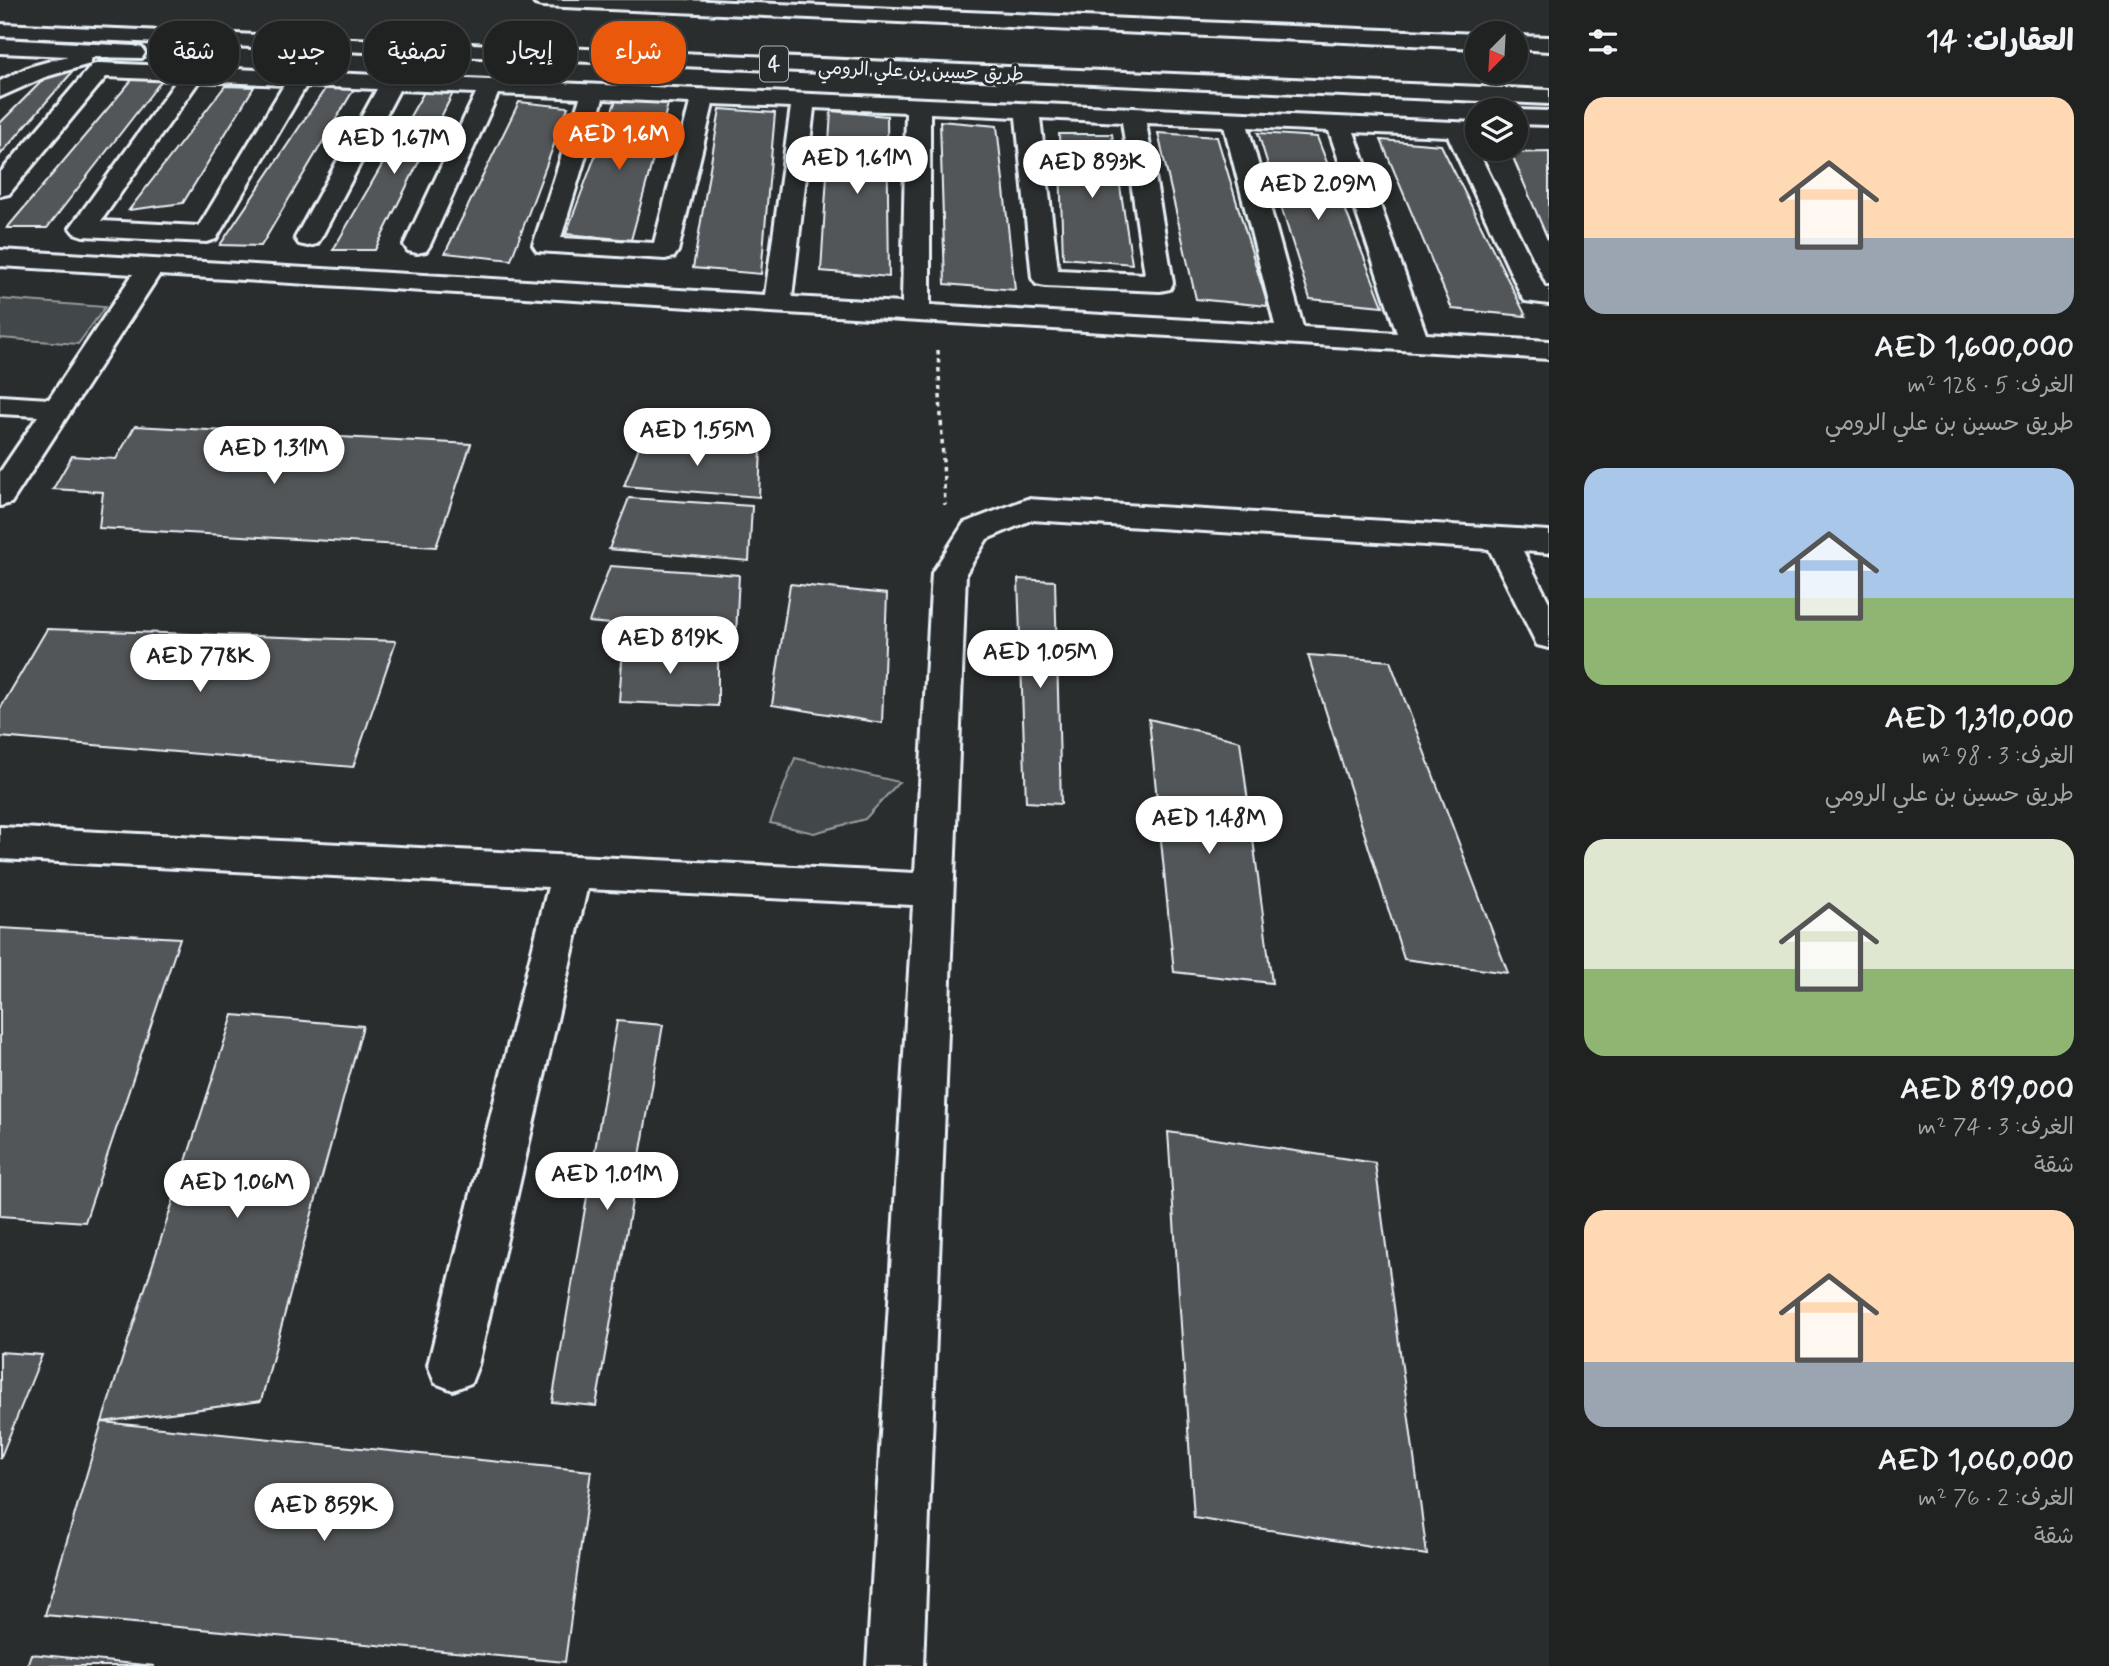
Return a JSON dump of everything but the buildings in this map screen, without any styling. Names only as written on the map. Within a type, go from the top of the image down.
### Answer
[{"type":"main road","points":[[542,0],[1465,40]]},
{"type":"main road","name":"طريق حسين بن علي الرومي","points":[[0,30],[1549,97]]},
{"type":"main road","points":[[1528,43],[1549,44]]},
{"type":"main road","points":[[0,46],[1465,125]]},
{"type":"main road","points":[[0,90],[37,72],[78,59],[122,52]]},
{"type":"main road","points":[[0,189],[100,70],[149,72]]},
{"type":"main road","points":[[186,84],[83,228],[207,234],[295,84]]},
{"type":"main road","points":[[308,238],[391,84]]},
{"type":"main road","points":[[432,84],[1339,124],[1465,125]]},
{"type":"main road","points":[[417,245],[491,87]]},
{"type":"main road","points":[[594,91],[546,245],[665,251],[703,96]]},
{"type":"main road","points":[[778,304],[803,100]]},
{"type":"main road","points":[[918,105],[926,312]]},
{"type":"main road","points":[[1027,110],[1045,278],[1160,283],[1133,115]]},
{"type":"main road","points":[[1528,117],[1549,118]]},
{"type":"main road","points":[[1234,119],[1291,334]]},
{"type":"main road","points":[[1339,124],[1415,343]]},
{"type":"main road","points":[[1528,132],[1549,133]]},
{"type":"main road","points":[[1484,161],[1535,295],[1549,296]]},
{"type":"main road","points":[[0,258],[1549,350]]},
{"type":"main road","points":[[0,496],[151,267]]},
{"type":"main road","points":[[0,405],[58,408]]},
{"type":"main road","points":[[895,1666],[949,573],[975,531],[1027,509],[1549,542]]},
{"type":"main road","points":[[1500,538],[1549,636]]},
{"type":"main road","points":[[0,843],[934,890]]},
{"type":"main road","points":[[453,1365],[572,870]]},
{"type":"path","points":[[926,312],[943,503],[975,531]]},
{"type":"shaded area","points":[[0,299],[105,307],[78,344],[0,338]]},
{"type":"shaded area","points":[[795,758],[899,782],[865,819],[814,833],[770,823]]}]
